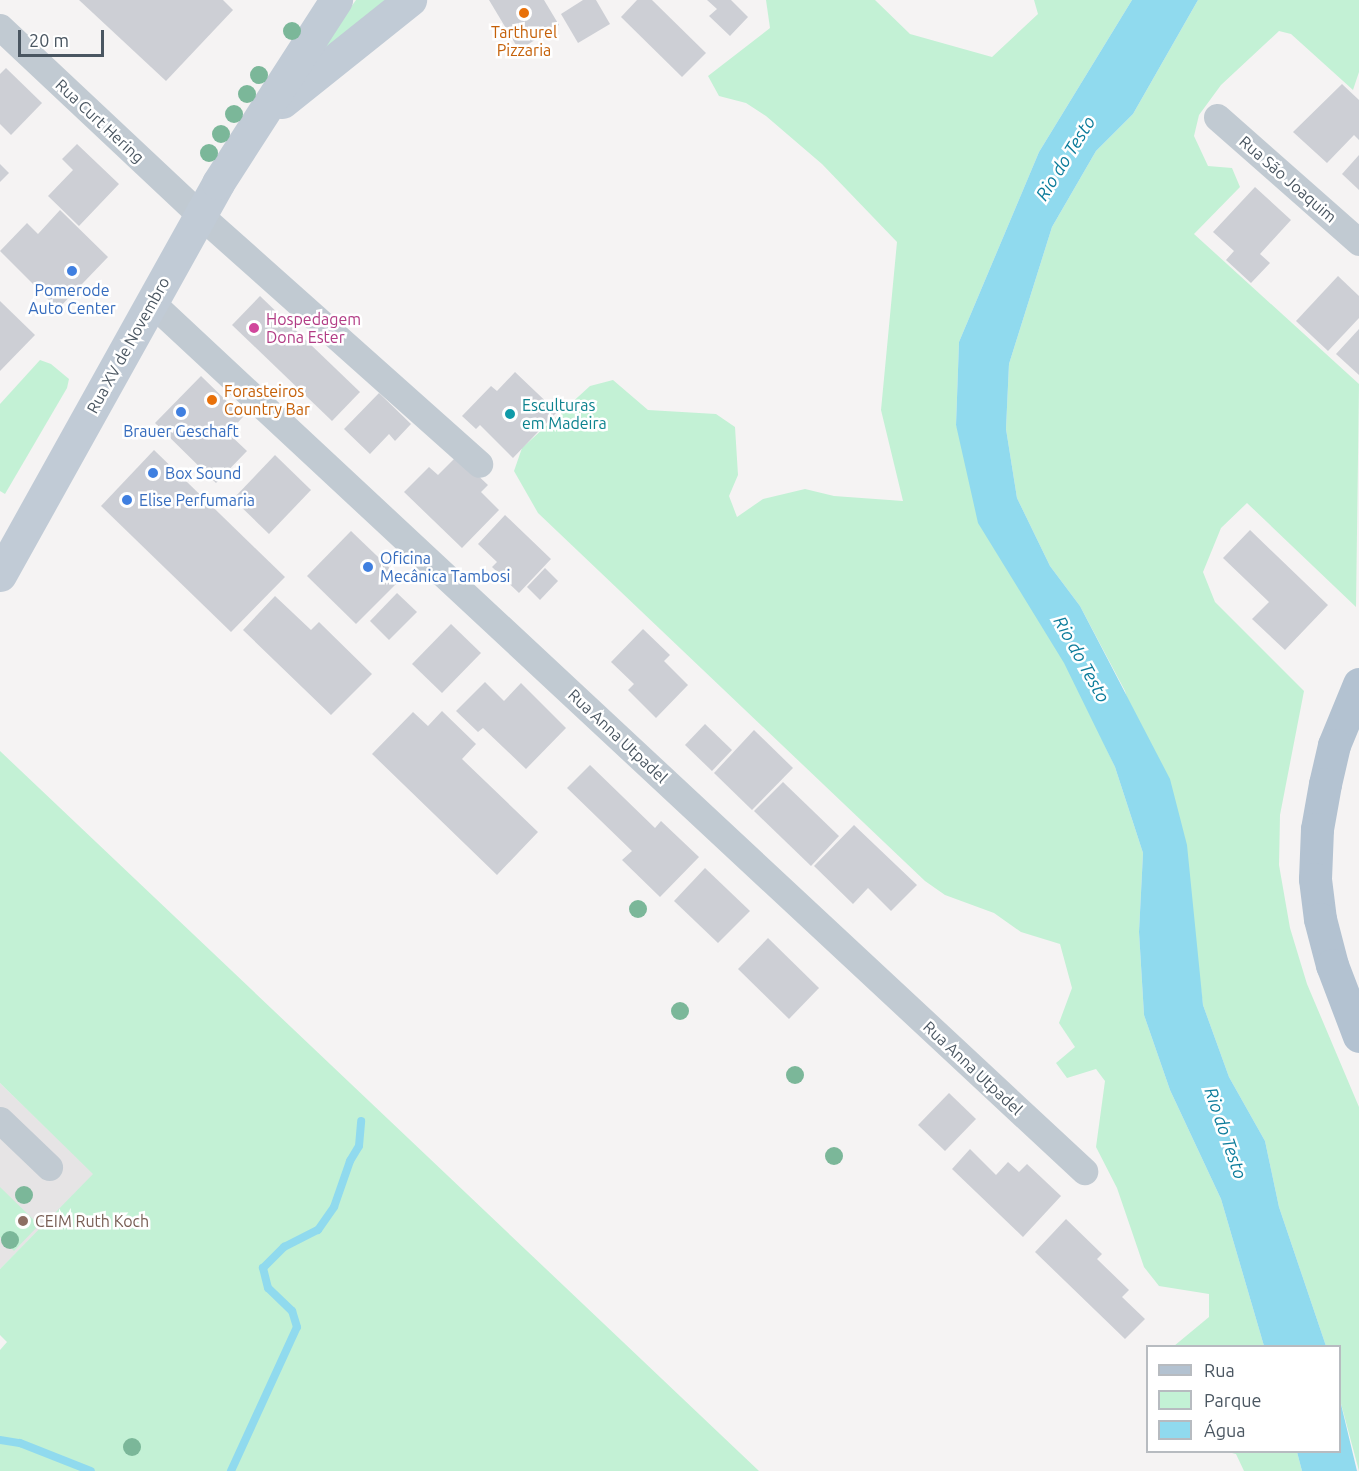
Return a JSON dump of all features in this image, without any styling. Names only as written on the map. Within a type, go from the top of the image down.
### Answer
[{"type":"main road","name":"Rua XV de Novembro","points":[[0,575],[200,215],[336,0]]},
{"type":"main road","name":"Rua XV de Novembro","points":[[262,118],[410,0]]},
{"type":"main road","points":[[1359,684],[1334,745],[1325,784],[1317,829],[1315,879],[1320,919],[1332,965],[1359,1036]]},
{"type":"street","name":"Rua Curt Hering","points":[[0,27],[200,215],[479,464]]},
{"type":"street","name":"Rua São Joaquim","points":[[1217,117],[1359,242]]},
{"type":"street","name":"Rua Anna Utpadel","points":[[152,303],[1084,1171]]},
{"type":"street","points":[[0,1120],[49,1167]]},
{"type":"shaded area","name":"CEIM Ruth Koch","points":[[0,1083],[94,1174],[0,1269]]},
{"type":"green space","points":[[356,0],[385,0],[305,71]]},
{"type":"green space","points":[[766,0],[875,0],[910,34],[992,57],[1038,14],[1034,0],[1132,0],[1039,152],[959,342],[956,425],[1115,767],[1143,853],[1139,932],[1144,1015],[1170,1090],[1221,1199],[1264,1345],[1175,1345],[1209,1317],[1209,1294],[1159,1286],[1144,1267],[1117,1188],[1096,1147],[1105,1081],[1096,1069],[1067,1078],[1056,1063],[1075,1047],[1059,1023],[1072,988],[1060,944],[1021,932],[994,913],[945,895],[925,881],[538,513],[514,471],[522,448],[590,386],[613,380],[648,410],[716,414],[735,427],[738,475],[729,496],[737,517],[763,499],[805,489],[834,496],[903,501],[881,410],[897,242],[822,164],[766,116],[746,103],[719,96],[708,76],[770,28]]},
{"type":"green space","points":[[1198,0],[1359,0],[1359,72],[1353,90],[1291,34],[1279,31],[1221,85],[1199,115],[1194,136],[1208,166],[1232,168],[1240,187],[1194,234],[1359,384],[1356,607],[1247,503],[1221,528],[1203,572],[1215,602],[1304,691],[1280,815],[1279,865],[1290,928],[1307,984],[1359,1107],[1359,1471],[1341,1404],[1341,1345],[1326,1345],[1279,1207],[1265,1141],[1229,1077],[1203,1005],[1194,937],[1125,691],[1080,606],[1050,566],[1017,498],[1006,429],[1009,364],[1052,227],[1096,151],[1133,114]]},
{"type":"green space","points":[[40,360],[51,364],[69,379],[67,388],[5,494],[0,491],[0,404]]},
{"type":"green space","points":[[0,751],[759,1471],[0,1471],[0,1350],[7,1342],[0,1335],[0,1269],[93,1174],[0,1083]]},
{"type":"green space","points":[[0,1187],[39,1225],[14,1251],[0,1237]]},
{"type":"green space","points":[[1232,1453],[1297,1453],[1302,1471],[1244,1471],[1236,1454]]},
{"type":"water","name":"Rio do Testo","points":[[1132,0],[1198,0],[1133,114],[1096,151],[1052,227],[1009,364],[1006,429],[1017,498],[1050,566],[1080,606],[1170,779],[1187,845],[1203,1005],[1229,1077],[1265,1141],[1279,1207],[1326,1345],[1264,1345],[1221,1199],[1170,1090],[1144,1015],[1139,932],[1143,853],[1115,767],[1064,663],[978,523],[956,425],[959,342],[1039,152]]},
{"type":"water","points":[[1341,1404],[1357,1471],[1302,1471],[1297,1453],[1341,1453]]},
{"type":"building","points":[[79,0],[223,0],[233,10],[166,81]]},
{"type":"building","name":"Tarthurel Pizzaria","points":[[489,0],[544,0],[559,25],[519,50]]},
{"type":"building","points":[[583,0],[596,0],[610,24],[578,43],[561,14]]},
{"type":"building","points":[[637,0],[652,0],[706,53],[682,77],[621,17]]},
{"type":"building","points":[[707,0],[731,0],[748,17],[730,36],[709,16],[717,9]]},
{"type":"building","points":[[6,68],[42,103],[11,135],[0,124],[0,74]]},
{"type":"building","points":[[1342,84],[1359,100],[1359,140],[1354,135],[1327,163],[1293,132]]},
{"type":"building","points":[[77,144],[119,184],[79,226],[48,196],[73,170],[62,159]]},
{"type":"building","points":[[1359,155],[1359,190],[1342,174]]},
{"type":"building","points":[[0,164],[9,173],[0,182]]},
{"type":"building","points":[[1255,187],[1291,220],[1260,254],[1270,263],[1251,283],[1226,260],[1234,251],[1213,232]]},
{"type":"building","points":[[60,210],[108,257],[58,309],[0,251],[27,223],[38,234]]},
{"type":"building","points":[[1338,276],[1359,296],[1359,318],[1328,351],[1296,321]]},
{"type":"building","points":[[260,296],[360,392],[332,421],[232,325]]},
{"type":"building","points":[[0,301],[35,335],[0,371]]},
{"type":"building","points":[[1359,329],[1359,375],[1336,354]]},
{"type":"building","name":"Esculturas em Madeira","points":[[515,372],[557,412],[513,458],[480,425],[476,429],[462,416],[491,386],[497,391]]},
{"type":"building","points":[[201,376],[243,417],[228,433],[247,451],[216,483],[155,423]]},
{"type":"building","points":[[379,393],[411,424],[395,441],[389,434],[370,454],[344,429]]},
{"type":"building","points":[[154,450],[285,577],[231,632],[101,506]]},
{"type":"building","points":[[275,455],[311,490],[269,534],[233,499]]},
{"type":"building","points":[[457,456],[488,485],[481,492],[499,510],[462,548],[404,492],[429,467],[438,475]]},
{"type":"building","points":[[505,515],[551,559],[519,593],[492,567],[497,562],[478,544]]},
{"type":"building","points":[[1250,530],[1328,605],[1285,650],[1252,619],[1269,602],[1223,558]]},
{"type":"building","points":[[351,531],[401,579],[356,624],[307,576]]},
{"type":"building","points":[[545,568],[558,581],[540,600],[527,587]]},
{"type":"building","points":[[397,593],[417,612],[389,640],[370,621]]},
{"type":"building","points":[[275,596],[311,630],[319,622],[372,674],[331,715],[243,630]]},
{"type":"building","points":[[451,624],[481,653],[442,693],[412,664]]},
{"type":"building","points":[[643,629],[670,655],[664,661],[688,685],[656,718],[628,690],[634,684],[611,662]]},
{"type":"building","points":[[485,682],[504,701],[521,683],[566,728],[526,769],[483,728],[478,732],[456,711]]},
{"type":"building","points":[[442,711],[476,744],[462,759],[538,832],[497,875],[372,754],[413,712],[428,726]]},
{"type":"building","points":[[705,724],[732,750],[712,771],[685,745]]},
{"type":"building","points":[[754,730],[793,768],[752,810],[714,773]]},
{"type":"building","points":[[590,765],[655,828],[661,821],[699,857],[660,897],[622,860],[632,851],[567,788]]},
{"type":"building","points":[[783,782],[839,836],[811,866],[754,811]]},
{"type":"building","points":[[854,825],[917,885],[891,911],[868,888],[853,904],[814,866]]},
{"type":"building","points":[[705,868],[750,911],[718,943],[674,901]]},
{"type":"building","points":[[768,938],[819,988],[789,1019],[738,969]]},
{"type":"building","points":[[949,1093],[976,1119],[945,1151],[918,1125]]},
{"type":"building","points":[[970,1149],[996,1175],[1008,1162],[1019,1172],[1027,1164],[1061,1196],[1023,1237],[952,1169]]},
{"type":"building","points":[[1066,1219],[1102,1254],[1097,1259],[1129,1290],[1122,1297],[1145,1319],[1125,1339],[1035,1252]]},
{"type":"waterway","points":[[231,1471],[297,1327],[292,1311],[268,1288],[263,1268],[284,1247],[318,1230],[334,1207],[350,1161],[359,1146],[361,1121]]},
{"type":"waterway","points":[[0,1440],[20,1443],[91,1471]]},
{"type":"place","name":"Tarthurel Pizzaria","points":[[524,13]]},
{"type":"place","name":"Pomerode Auto Center","points":[[72,271]]},
{"type":"place","name":"Hospedagem Dona Ester","points":[[254,328]]},
{"type":"place","name":"Forasteiros Country Bar","points":[[212,400]]},
{"type":"place","name":"Brauer Geschaft","points":[[181,412]]},
{"type":"place","name":"Esculturas em Madeira","points":[[510,414]]},
{"type":"place","name":"Box Sound","points":[[153,473]]},
{"type":"place","name":"Elise Perfumaria","points":[[127,500]]},
{"type":"place","name":"Oficina Mecânica Tambosi","points":[[368,567]]},
{"type":"place","name":"CEIM Ruth Koch","points":[[23,1221]]}]
